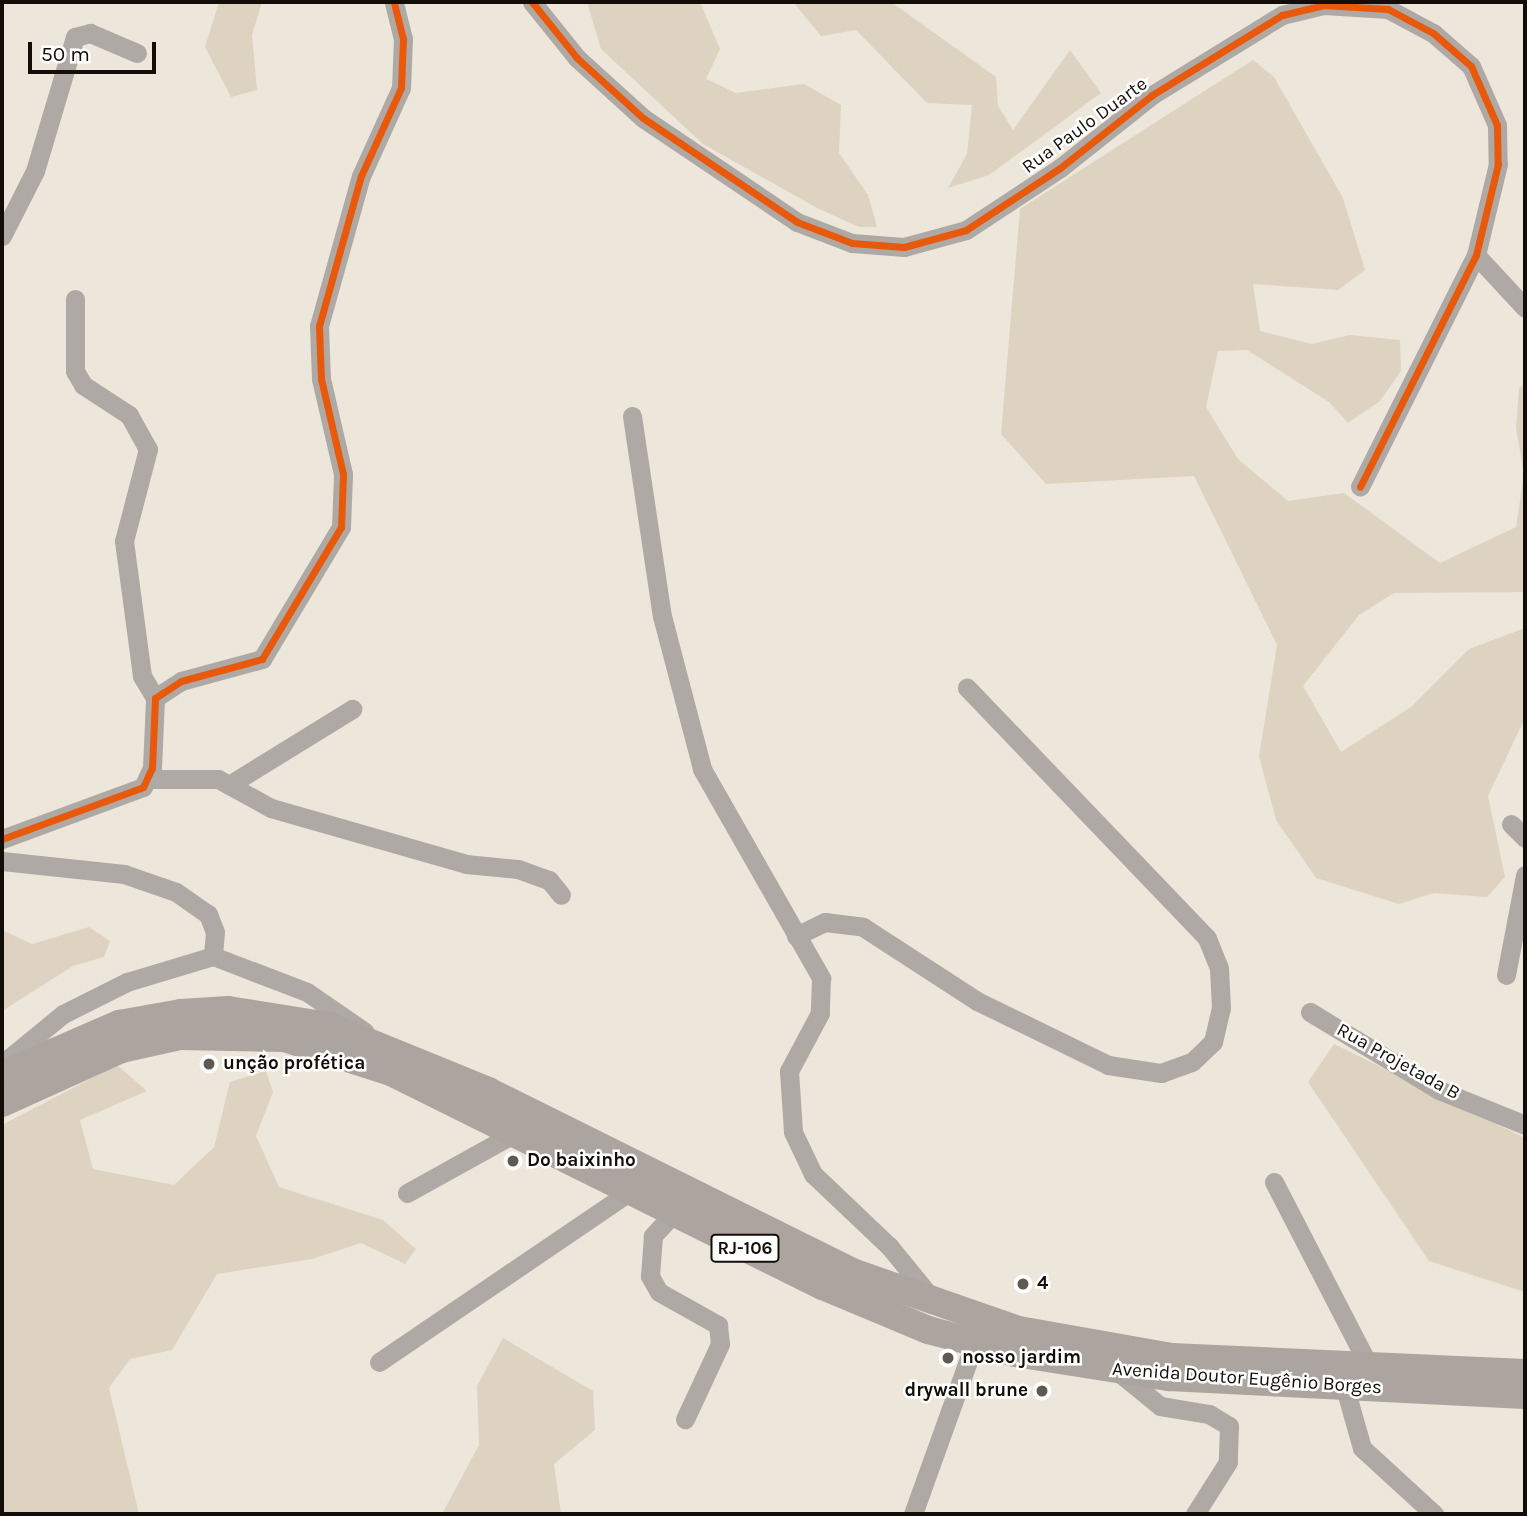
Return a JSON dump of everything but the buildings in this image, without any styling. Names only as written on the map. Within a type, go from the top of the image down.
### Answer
[{"type":"highway","name":"Avenida Doutor Eugênio Borges","points":[[2,1075],[119,1024],[181,1013],[283,1017],[374,1040],[784,1240],[936,1303],[1019,1330],[1172,1357],[1525,1373]]},
{"type":"highway","name":"Avenida Doutor Eugênio Borges","points":[[2,1103],[121,1049],[229,1033],[331,1049],[517,1132],[822,1286],[975,1342],[1117,1371],[1345,1388],[1525,1395]]},
{"type":"street","points":[[155,698],[181,681],[262,659],[341,527],[343,474],[321,379],[319,326],[361,176],[397,97],[403,39],[394,2]]},
{"type":"street","name":"Rua Paulo Duarte","points":[[533,2],[577,58],[643,118],[797,222],[852,243],[904,247],[966,230],[1152,95],[1282,15],[1324,5],[1388,9],[1433,33],[1471,66],[1497,125],[1498,164],[1476,256],[1360,487]]},
{"type":"street","points":[[2,236],[35,171],[75,37],[90,33],[137,53]]},
{"type":"street","points":[[1476,256],[1525,308]]},
{"type":"street","points":[[75,299],[75,371],[83,385],[129,415],[148,449],[124,541],[142,676],[155,698],[149,779]]},
{"type":"street","points":[[632,416],[662,616],[698,757],[796,936],[824,997],[789,1071],[793,1132],[813,1174],[889,1246],[936,1303]]},
{"type":"street","points":[[796,936],[825,922],[863,927],[977,1001],[1108,1065],[1161,1073],[1192,1062],[1213,1042],[1221,1008],[1219,968],[1207,939],[967,688]]},
{"type":"street","points":[[229,785],[352,709]]},
{"type":"street","points":[[2,839],[127,797],[149,779],[229,785],[271,808],[423,853],[518,869],[549,880],[561,895]]},
{"type":"street","points":[[2,861],[124,874],[176,892],[208,914],[215,932],[213,956]]},
{"type":"street","points":[[1506,975],[1525,875]]},
{"type":"street","points":[[2,1064],[63,1014],[127,982],[213,956],[307,992],[374,1040]]},
{"type":"street","name":"Rua Projetada B","points":[[1310,1012],[1439,1090],[1525,1125]]},
{"type":"street","points":[[407,1192],[517,1132]]},
{"type":"street","points":[[1274,1182],[1368,1366]]},
{"type":"street","points":[[379,1362],[632,1190]]},
{"type":"street","points":[[675,1212],[653,1236],[650,1276],[659,1292],[718,1325],[720,1345],[685,1419]]},
{"type":"street","points":[[913,1514],[975,1342]]},
{"type":"street","points":[[1117,1371],[1160,1406],[1209,1414],[1229,1426],[1228,1462],[1195,1514]]},
{"type":"street","points":[[1345,1388],[1362,1448],[1434,1514]]},
{"type":"shaded area","points":[[219,2],[262,2],[252,35],[257,90],[231,97],[205,47]]},
{"type":"shaded area","points":[[587,2],[700,2],[720,49],[706,79],[736,93],[804,84],[841,105],[839,153],[868,195],[877,227],[859,227],[817,208],[703,144],[601,49]]},
{"type":"shaded area","points":[[793,2],[891,2],[996,77],[998,106],[1013,130],[1070,50],[1101,93],[989,175],[948,188],[967,154],[972,105],[927,103],[856,30],[821,36]]},
{"type":"shaded area","points":[[1253,60],[1274,77],[1343,198],[1365,270],[1338,290],[1253,284],[1260,331],[1312,344],[1350,335],[1400,340],[1401,371],[1380,401],[1348,423],[1329,402],[1247,350],[1218,351],[1206,407],[1238,459],[1288,501],[1344,493],[1440,563],[1516,527],[1524,474],[1516,428],[1519,388],[1525,383],[1525,592],[1394,593],[1359,615],[1303,686],[1341,752],[1411,707],[1469,649],[1525,628],[1525,718],[1488,796],[1505,877],[1487,897],[1434,893],[1399,904],[1316,878],[1276,820],[1259,756],[1277,645],[1194,476],[1046,484],[1001,434],[1020,209]]},
{"type":"shaded area","points":[[89,927],[110,941],[104,957],[73,966],[2,1011],[2,930],[32,944]]},
{"type":"shaded area","points":[[1334,1044],[1525,1138],[1525,1292],[1429,1261],[1308,1082]]},
{"type":"shaded area","points":[[117,1065],[147,1091],[80,1120],[93,1169],[174,1185],[214,1147],[230,1082],[266,1071],[273,1092],[256,1136],[279,1187],[383,1220],[416,1249],[405,1264],[361,1243],[312,1259],[217,1274],[172,1350],[130,1359],[109,1388],[139,1514],[2,1514],[2,1125]]},
{"type":"shaded area","points":[[503,1338],[593,1391],[595,1430],[554,1464],[561,1514],[442,1514],[479,1445],[477,1386]]},
{"type":"cycle path","points":[[2,839],[143,787],[152,768],[155,698],[181,681],[262,659],[341,527],[343,474],[321,379],[319,326],[361,176],[401,88],[403,39],[394,2]]},
{"type":"cycle path","points":[[532,2],[577,58],[643,118],[797,222],[852,243],[904,247],[966,230],[1060,168],[1152,95],[1282,15],[1324,5],[1388,9],[1433,33],[1471,66],[1497,125],[1498,164],[1476,255],[1360,487]]},
{"type":"place","name":"unção profética","points":[[209,1064]]},
{"type":"place","name":"Do baixinho","points":[[513,1161]]},
{"type":"place","name":"4","points":[[1023,1284]]},
{"type":"place","name":"nosso jardim","points":[[948,1358]]},
{"type":"place","name":"drywall brune","points":[[1042,1391]]}]
